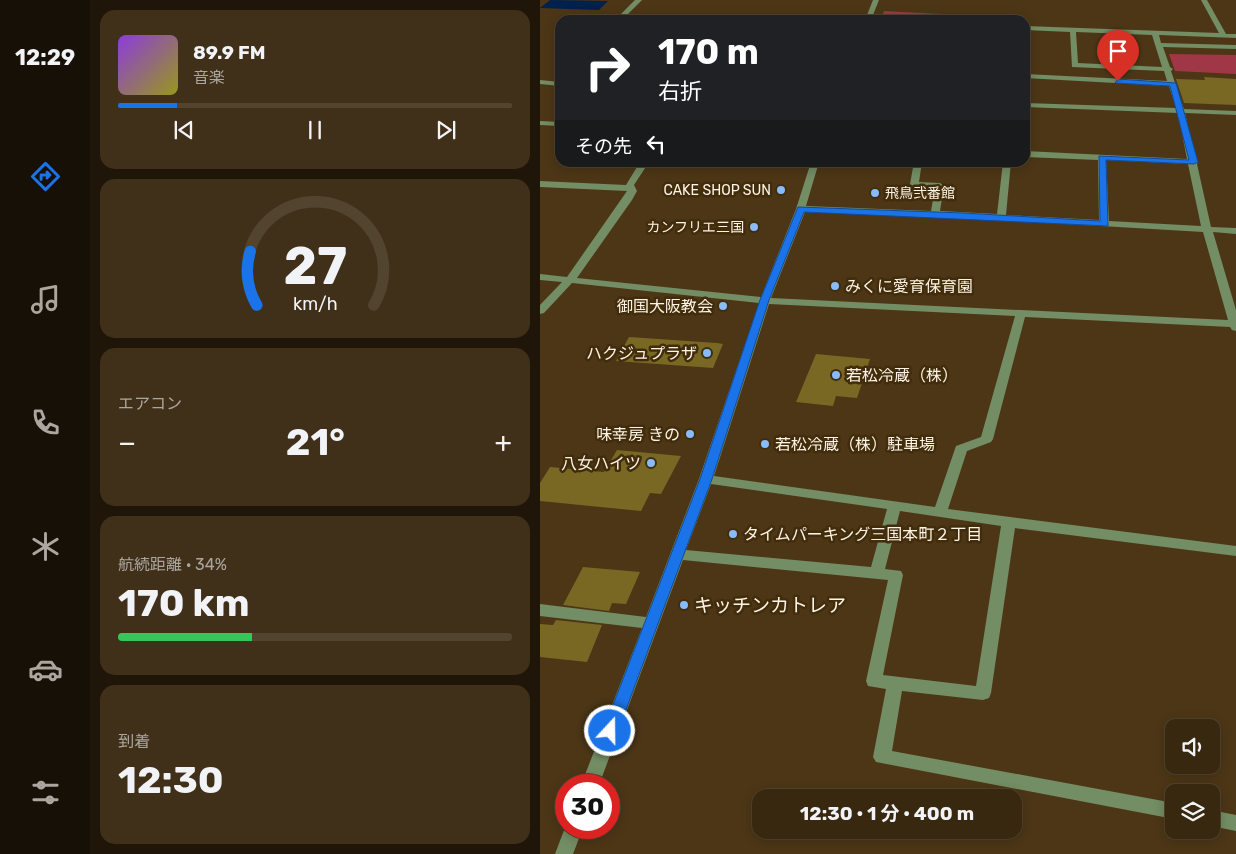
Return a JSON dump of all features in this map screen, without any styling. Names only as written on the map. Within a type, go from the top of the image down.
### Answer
[{"type":"street","points":[[623,15],[639,0]]},
{"type":"street","points":[[870,15],[876,0]]},
{"type":"street","points":[[1204,0],[1223,35]]},
{"type":"street","points":[[1030,28],[1236,36]]},
{"type":"street","points":[[1073,31],[1075,65],[1168,69]]},
{"type":"street","points":[[540,277],[788,304],[1021,313],[1236,325],[1207,230],[1194,162],[1173,84],[1155,34]]},
{"type":"street","points":[[1160,45],[1236,47]]},
{"type":"street","points":[[1030,76],[1173,84]]},
{"type":"street","points":[[551,83],[555,79]]},
{"type":"street","points":[[540,82],[555,83]]},
{"type":"street","points":[[1030,105],[1236,114]]},
{"type":"street","points":[[540,123],[555,124]]},
{"type":"street","points":[[1030,154],[1194,162]]},
{"type":"street","points":[[1102,158],[1104,224]]},
{"type":"street","points":[[540,311],[570,280],[627,200],[632,191],[630,185],[642,167]]},
{"type":"street","points":[[594,774],[706,479],[765,300],[801,209],[814,167]]},
{"type":"street","points":[[917,167],[914,184],[940,186],[935,214]]},
{"type":"street","points":[[1001,218],[1006,167]]},
{"type":"street","points":[[540,184],[631,188]]},
{"type":"street","points":[[801,209],[935,214],[1236,231]]},
{"type":"street","points":[[940,512],[961,449],[988,439],[1021,313]]},
{"type":"street","points":[[706,479],[1009,522],[1236,551]]},
{"type":"street","points":[[877,573],[895,506]]},
{"type":"street","points":[[677,554],[896,575],[874,681],[983,693],[1009,522]]},
{"type":"street","points":[[540,610],[651,623]]},
{"type":"street","points":[[895,683],[882,757],[1165,809]]},
{"type":"street","points":[[1220,820],[1236,823]]},
{"type":"street","points":[[564,854],[570,839]]},
{"type":"shaded area","points":[[884,11],[941,14],[940,15],[883,15]]},
{"type":"shaded area","points":[[1169,54],[1236,55],[1236,74],[1175,71]]},
{"type":"water","points":[[550,0],[608,1],[599,10],[540,8]]},
{"type":"building","points":[[1204,77],[1236,79],[1236,105],[1184,103],[1176,79],[1205,80]]},
{"type":"building","points":[[629,337],[723,344],[713,368],[616,361]]},
{"type":"building","name":"若松冷蔵（株）","points":[[816,354],[870,359],[857,398],[836,396],[833,406],[796,402]]},
{"type":"building","points":[[617,450],[681,456],[661,494],[650,493],[641,511],[540,501],[540,483],[550,467],[604,472]]},
{"type":"building","points":[[583,567],[640,572],[626,604],[612,603],[609,611],[563,605]]},
{"type":"building","points":[[556,620],[602,625],[587,662],[540,657],[540,624],[553,625]]},
{"type":"place","name":"CAKE SHOP SUN","points":[[781,190]]},
{"type":"place","name":"飛鳥弐番館","points":[[875,193]]},
{"type":"place","name":"カンフリエ三国","points":[[754,227]]},
{"type":"place","name":"みくに愛育保育園","points":[[835,286]]},
{"type":"place","name":"御国大阪教会","points":[[723,306]]},
{"type":"place","name":"ハクジュプラザ","points":[[707,353]]},
{"type":"place","name":"若松冷蔵（株）","points":[[836,375]]},
{"type":"place","name":"味幸房 きの","points":[[690,434]]},
{"type":"place","name":"若松冷蔵（株）駐車場","points":[[765,444]]},
{"type":"place","name":"八女ハイツ","points":[[651,463]]},
{"type":"place","name":"タイムパーキング三国本町２丁目","points":[[733,534]]},
{"type":"place","name":"キッチンカトレア","points":[[684,605]]},
{"type":"route","points":[[610,731],[706,479],[765,300],[801,209],[963,215],[1104,224],[1102,158],[1194,162],[1173,84],[1118,81]]}]
